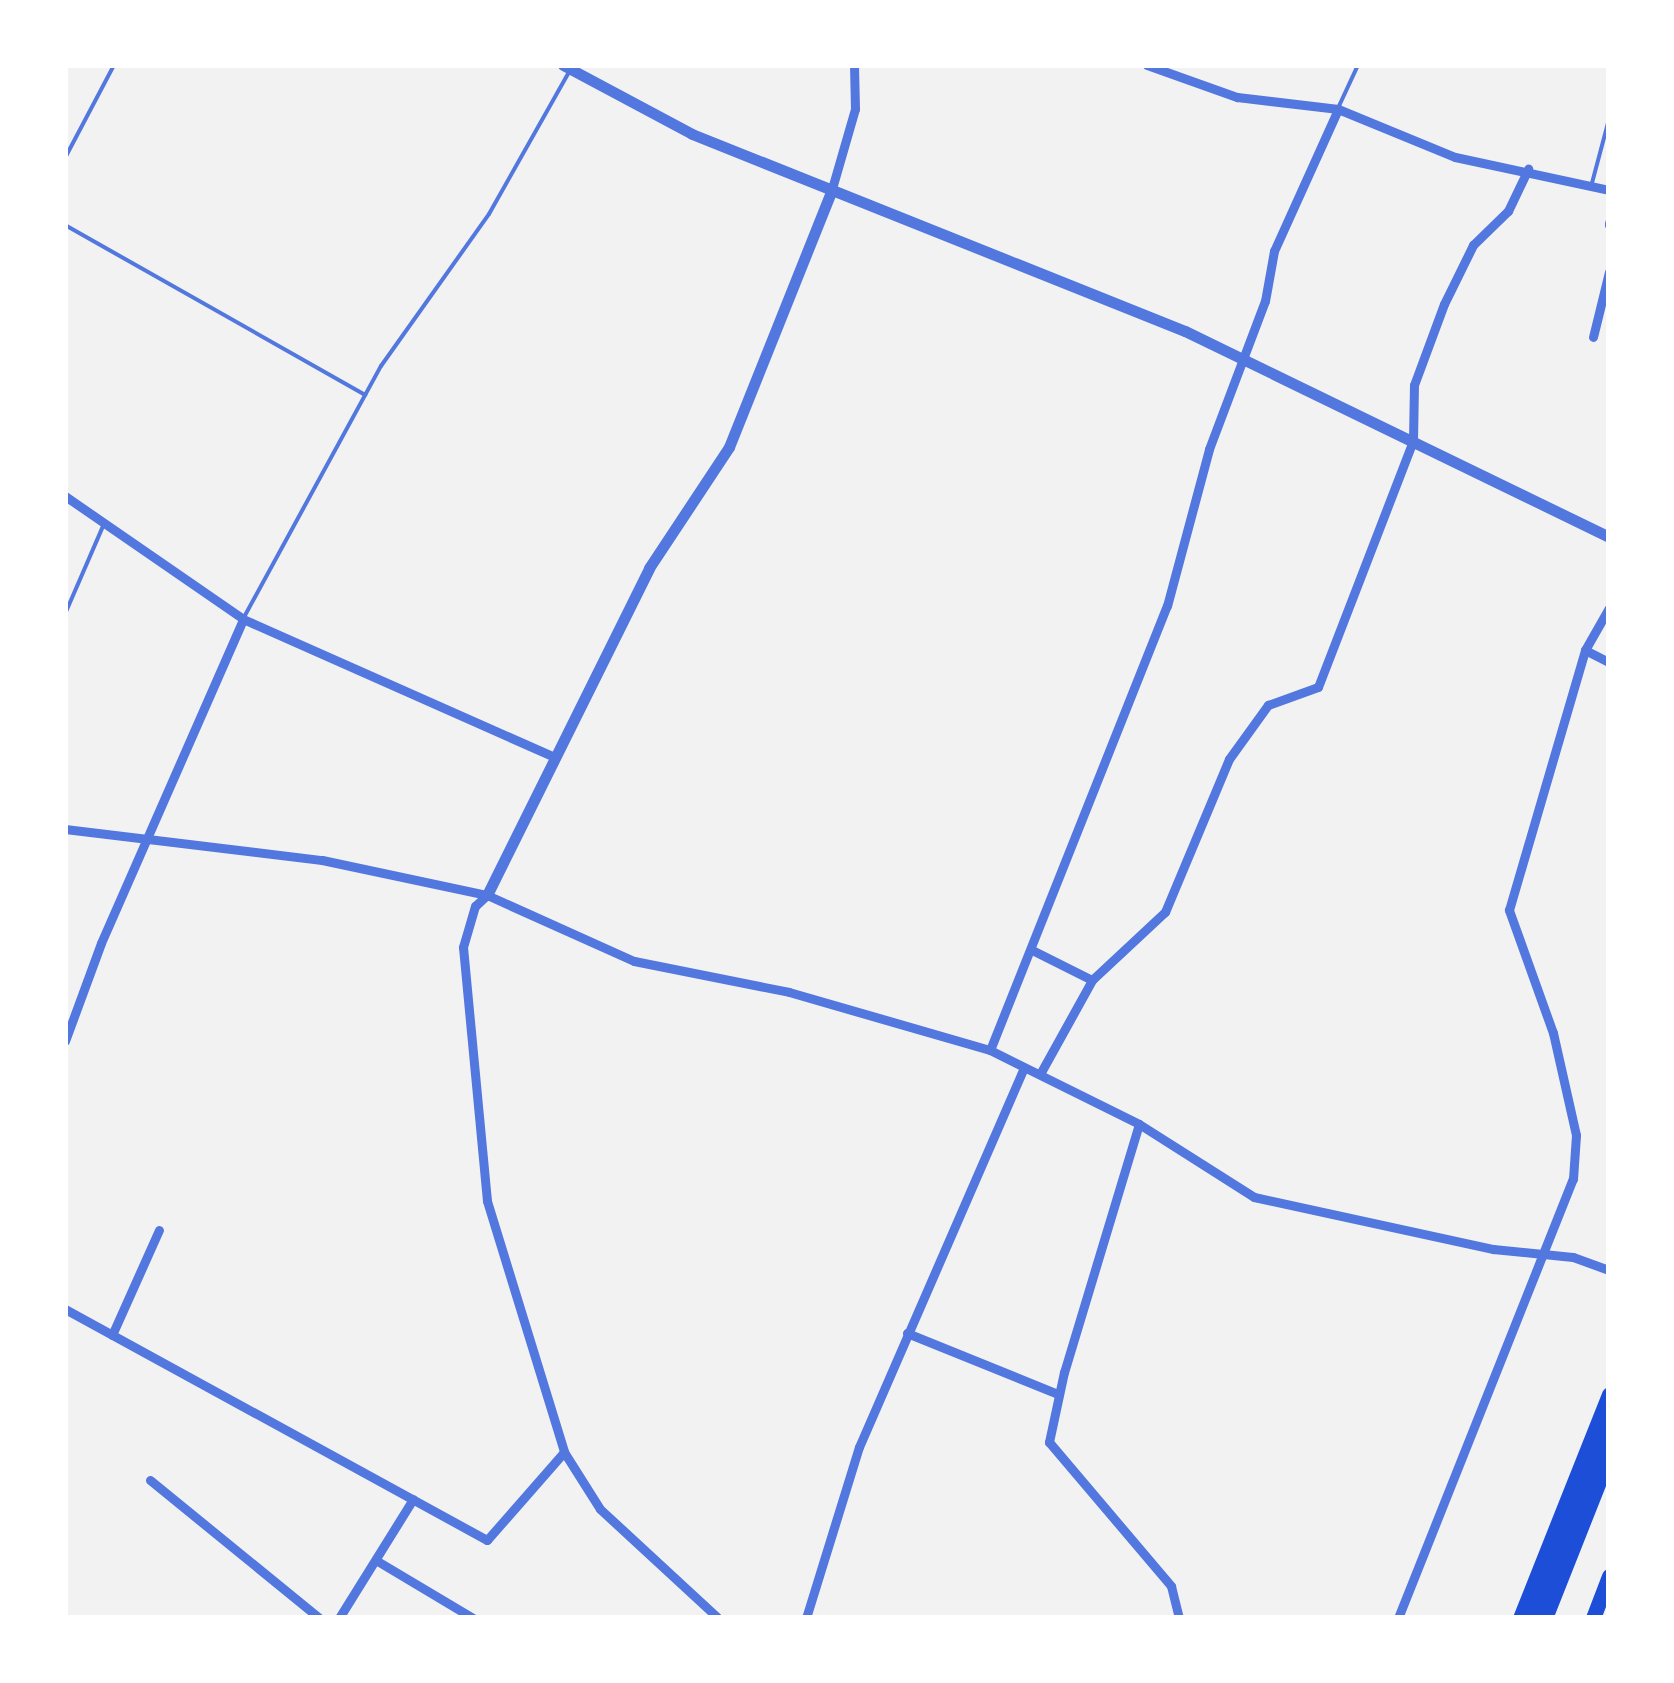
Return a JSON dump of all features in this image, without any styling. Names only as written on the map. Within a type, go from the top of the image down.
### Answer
[{"type":"highway","points":[[1520,1618],[1609,1394]]},
{"type":"highway","points":[[1534,1618],[1609,1423]]},
{"type":"highway","points":[[1545,1618],[1609,1456]]},
{"type":"highway","points":[[1592,1618],[1609,1576]]},
{"type":"street","points":[[718,1618],[600,1508],[564,1452],[487,1201],[463,948],[475,906],[487,895],[649,568],[729,447],[831,192],[855,109],[854,65]]},
{"type":"street","points":[[1148,65],[1237,97],[1338,109],[1455,157],[1528,169],[1609,190]]},
{"type":"street","points":[[567,67],[692,134],[1247,360],[1609,537]]},
{"type":"street","points":[[990,1050],[1167,606],[1209,450],[1247,360],[1274,251],[1338,109]]},
{"type":"street","points":[[1040,1074],[1092,980],[1165,912],[1229,760],[1268,705],[1318,687],[1413,441],[1414,384],[1444,304],[1474,245],[1508,211],[1528,169]]},
{"type":"street","points":[[1593,336],[1609,272]]},
{"type":"street","points":[[65,496],[103,526],[243,619],[555,757]]},
{"type":"street","points":[[1398,1618],[1573,1178],[1576,1136],[1552,1033],[1509,910],[1585,650],[1609,608]]},
{"type":"street","points":[[65,1041],[146,838],[243,619]]},
{"type":"street","points":[[1585,650],[1609,662]]},
{"type":"street","points":[[65,830],[322,860],[487,895],[634,961],[789,992],[990,1050],[1139,1124],[1254,1197],[1493,1249],[1543,1253],[1609,1270]]},
{"type":"street","points":[[1032,950],[1092,980]]},
{"type":"street","points":[[806,1618],[859,1447],[1024,1068]]},
{"type":"street","points":[[1139,1124],[1058,1394],[1049,1442],[1171,1586],[1178,1618]]},
{"type":"street","points":[[112,1335],[160,1230]]},
{"type":"street","points":[[65,1309],[488,1540],[564,1452]]},
{"type":"street","points":[[908,1332],[1058,1394]]},
{"type":"street","points":[[150,1480],[318,1618]]},
{"type":"street","points":[[339,1618],[379,1562],[413,1499]]},
{"type":"street","points":[[379,1562],[473,1618]]},
{"type":"lane","points":[[65,158],[114,65]]},
{"type":"lane","points":[[1338,109],[1358,65]]},
{"type":"lane","points":[[243,619],[365,395],[489,214],[567,67]]},
{"type":"lane","points":[[1592,183],[1609,119]]},
{"type":"lane","points":[[65,225],[365,395]]},
{"type":"lane","points":[[65,614],[103,526]]}]
